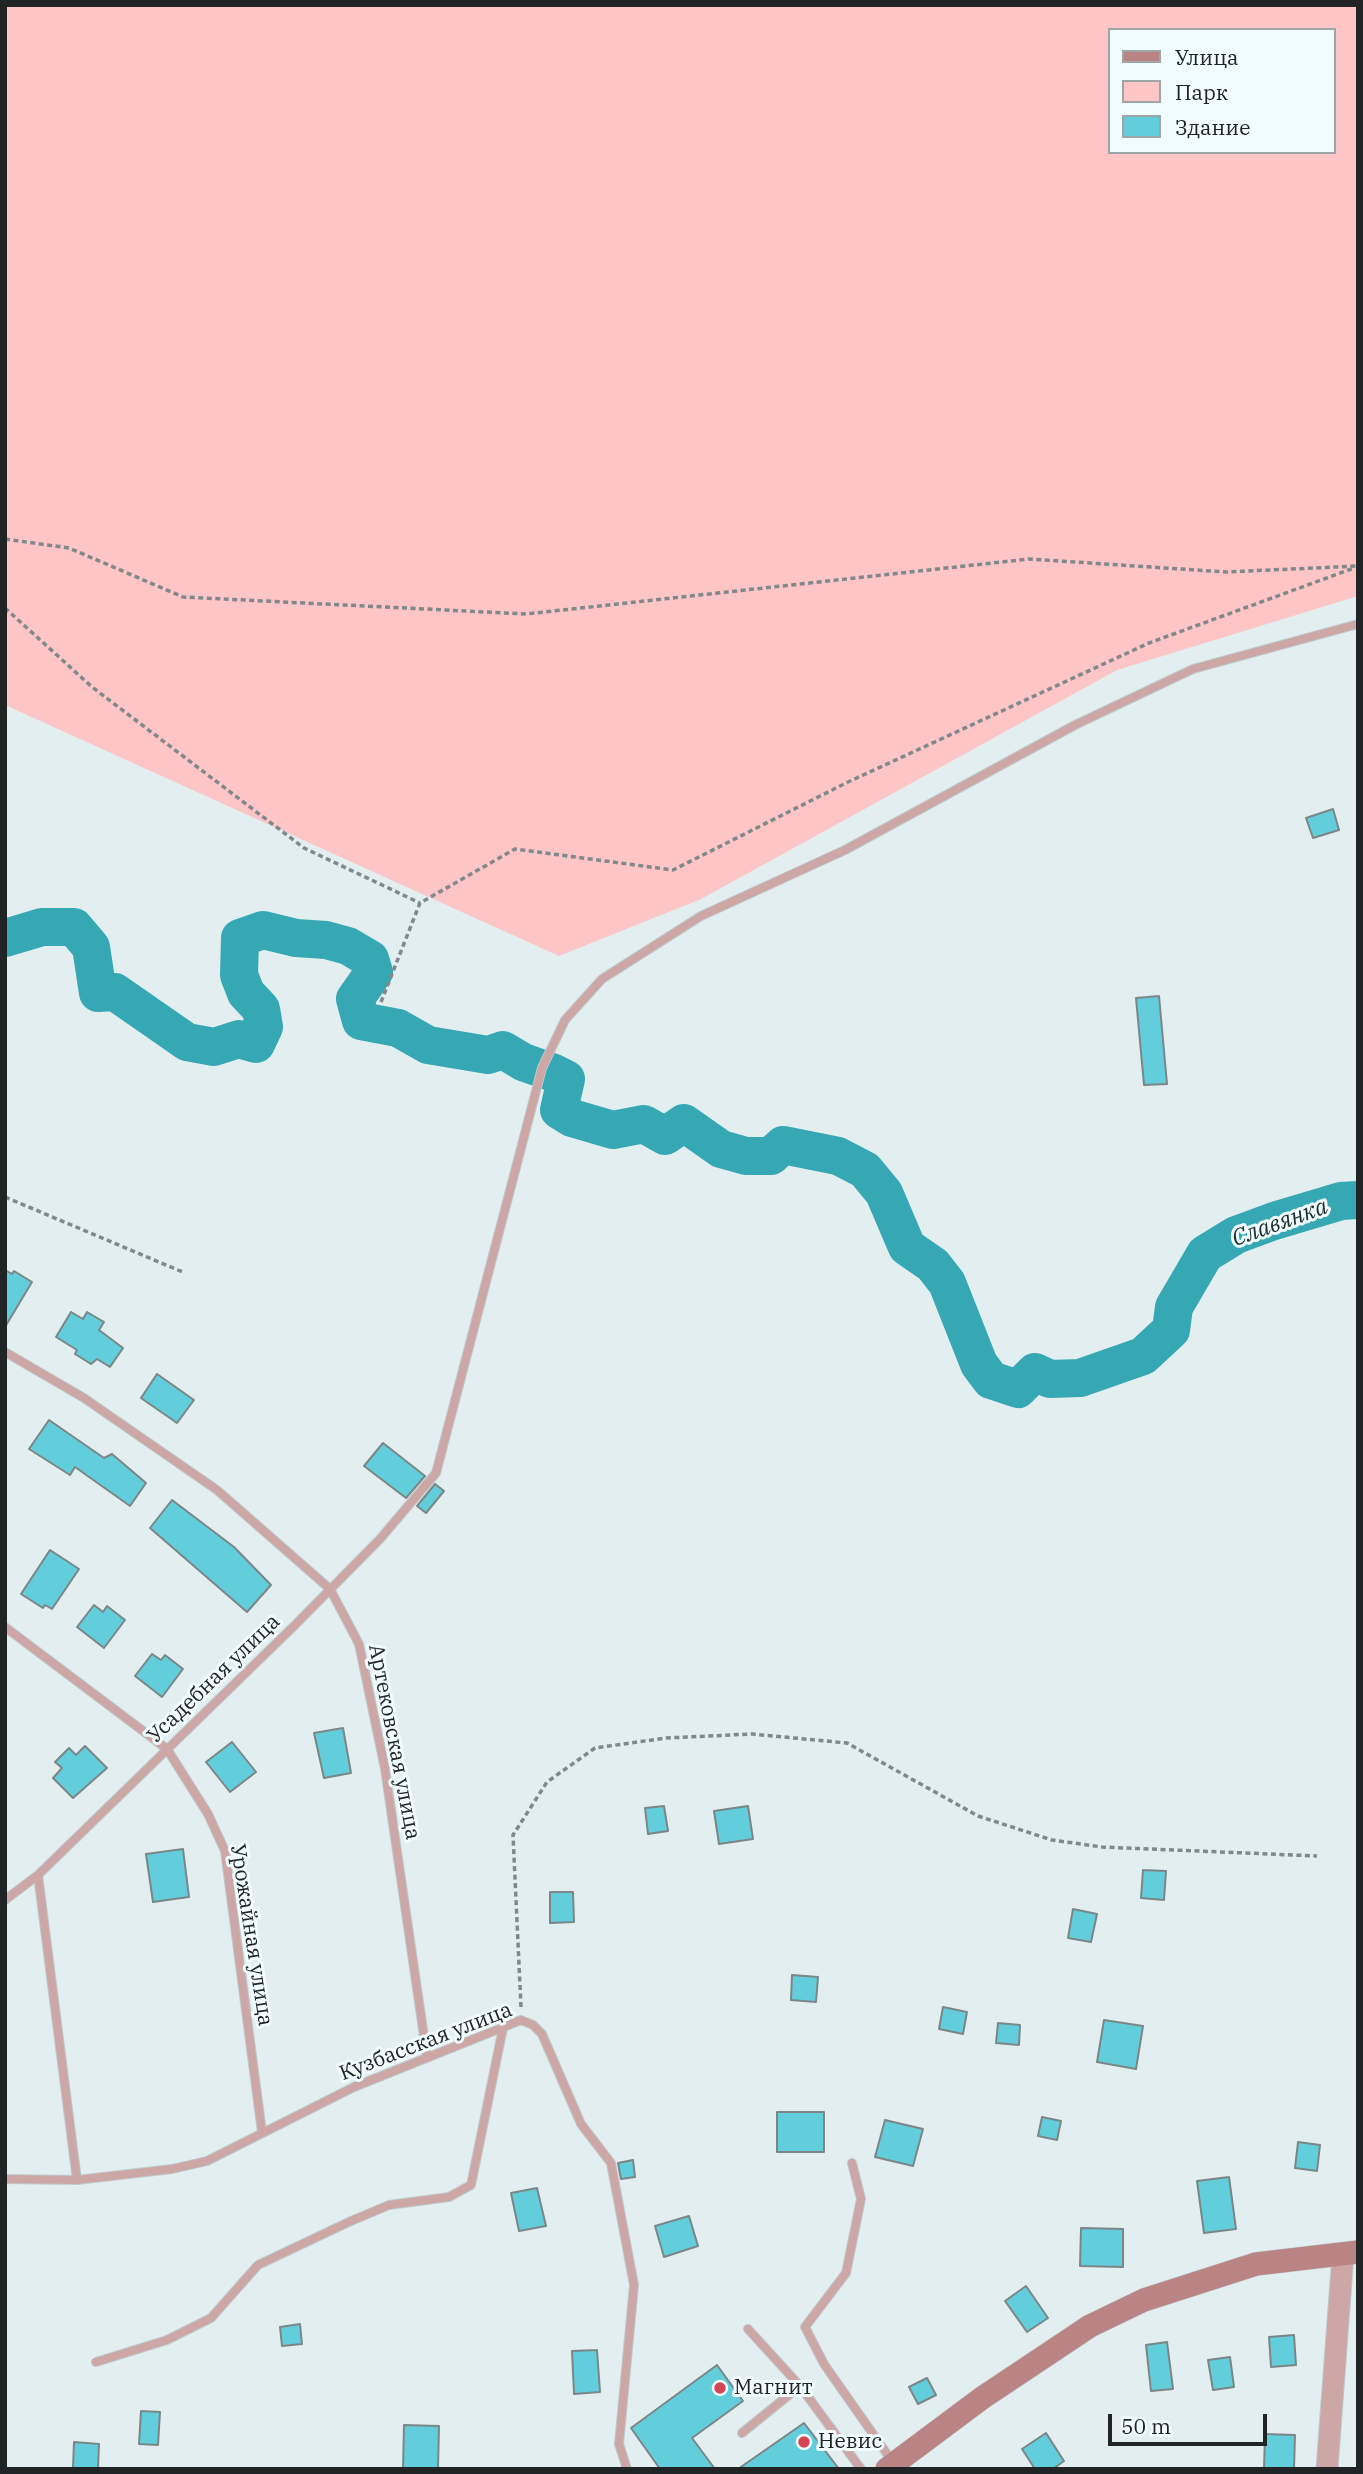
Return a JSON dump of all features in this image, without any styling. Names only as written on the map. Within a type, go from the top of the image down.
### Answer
[{"type":"main road","points":[[891,2466],[982,2398],[1090,2326],[1144,2300],[1256,2264],[1350,2253]]},
{"type":"street","points":[[1326,2469],[1350,2253]]},
{"type":"lane","name":"Усадебная улица","points":[[5,1900],[38,1875],[330,1589],[380,1538],[436,1473],[542,1068],[565,1020],[602,979],[701,916],[845,850],[1075,725],[1193,669],[1358,624]]},
{"type":"lane","name":"Артековская улица","points":[[5,1352],[84,1398],[217,1490],[330,1589],[359,1644],[385,1769],[426,2057]]},
{"type":"lane","name":"Урожайная улица","points":[[5,1627],[167,1749],[208,1814],[225,1852],[262,2132]]},
{"type":"lane","points":[[38,1875],[77,2180]]},
{"type":"lane","name":"Кузбасская улица","points":[[5,2179],[77,2180],[172,2169],[208,2161],[354,2087],[521,2020],[533,2025],[542,2034],[581,2124],[611,2163],[635,2285],[619,2444],[627,2469]]},
{"type":"lane","points":[[96,2361],[167,2340],[211,2318],[257,2265],[389,2205],[449,2197],[471,2185],[502,2028]]},
{"type":"lane","points":[[852,2163],[861,2199],[846,2273],[805,2327],[824,2364],[891,2466]]},
{"type":"lane","points":[[748,2329],[800,2386],[860,2469]]},
{"type":"lane","points":[[742,2433],[800,2386]]},
{"type":"path","points":[[5,539],[69,548],[183,597],[526,614],[1029,559],[1226,572],[1358,566]]},
{"type":"path","points":[[382,1002],[420,903],[515,849],[673,870],[848,782],[1149,643],[1358,566]]},
{"type":"path","points":[[5,608],[92,687],[304,848],[420,903]]},
{"type":"path","points":[[5,1197],[185,1273]]},
{"type":"path","points":[[521,2020],[513,1835],[547,1782],[595,1748],[666,1738],[752,1734],[847,1743],[978,1816],[1052,1840],[1102,1847],[1317,1856]]},
{"type":"green space","points":[[5,5],[1358,5],[1358,596],[1117,670],[701,899],[559,956],[5,705]]},
{"type":"building","points":[[1333,809],[1339,830],[1313,838],[1306,818]]},
{"type":"building","points":[[1159,996],[1167,1084],[1144,1085],[1136,998]]},
{"type":"building","points":[[5,1270],[12,1274],[14,1271],[32,1282],[5,1327]]},
{"type":"building","points":[[71,1312],[83,1319],[87,1312],[104,1322],[99,1330],[123,1348],[110,1367],[97,1359],[91,1364],[75,1354],[77,1350],[56,1337]]},
{"type":"building","points":[[157,1374],[194,1400],[177,1423],[141,1398]]},
{"type":"building","points":[[49,1420],[104,1458],[112,1454],[146,1483],[130,1506],[75,1467],[70,1475],[29,1449]]},
{"type":"building","points":[[383,1443],[425,1476],[406,1498],[364,1466]]},
{"type":"building","points":[[435,1484],[444,1491],[426,1513],[417,1506]]},
{"type":"building","points":[[172,1500],[234,1547],[271,1585],[247,1612],[150,1528]]},
{"type":"building","points":[[50,1550],[79,1569],[52,1609],[45,1605],[43,1608],[21,1594]]},
{"type":"building","points":[[94,1605],[103,1612],[107,1606],[125,1620],[104,1648],[77,1627]]},
{"type":"building","points":[[152,1654],[161,1660],[165,1655],[183,1669],[162,1697],[135,1676]]},
{"type":"building","points":[[343,1728],[351,1773],[324,1778],[314,1733]]},
{"type":"building","points":[[232,1742],[256,1772],[230,1792],[206,1762]]},
{"type":"building","points":[[85,1746],[107,1768],[73,1798],[53,1778],[62,1768],[55,1762],[69,1748],[76,1755]]},
{"type":"building","points":[[664,1806],[668,1831],[648,1834],[645,1808]]},
{"type":"building","points":[[748,1806],[753,1839],[719,1844],[714,1811]]},
{"type":"building","points":[[183,1849],[189,1897],[153,1902],[146,1854]]},
{"type":"building","points":[[1143,1870],[1166,1871],[1164,1900],[1141,1898]]},
{"type":"building","points":[[550,1892],[573,1892],[574,1922],[550,1923]]},
{"type":"building","points":[[1073,1909],[1097,1914],[1091,1942],[1068,1938]]},
{"type":"building","points":[[792,1975],[818,1977],[816,2002],[791,2000]]},
{"type":"building","points":[[943,2007],[967,2012],[963,2034],[939,2029]]},
{"type":"building","points":[[1104,2020],[1143,2026],[1136,2069],[1097,2062]]},
{"type":"building","points":[[998,2023],[1020,2025],[1019,2045],[996,2043]]},
{"type":"building","points":[[777,2112],[824,2112],[824,2152],[777,2152]]},
{"type":"building","points":[[1042,2117],[1061,2121],[1057,2140],[1038,2136]]},
{"type":"building","points":[[885,2120],[923,2129],[913,2166],[875,2157]]},
{"type":"building","points":[[1298,2142],[1320,2145],[1317,2171],[1295,2168]]},
{"type":"building","points":[[633,2160],[635,2177],[621,2179],[618,2163]]},
{"type":"building","points":[[1229,2177],[1236,2229],[1204,2233],[1197,2181]]},
{"type":"building","points":[[537,2188],[546,2226],[519,2231],[511,2193]]},
{"type":"building","points":[[689,2216],[698,2246],[664,2257],[655,2226]]},
{"type":"building","points":[[1081,2228],[1123,2229],[1123,2267],[1080,2266]]},
{"type":"building","points":[[1026,2286],[1048,2318],[1027,2332],[1005,2301]]},
{"type":"building","points":[[300,2324],[302,2344],[282,2346],[280,2327]]},
{"type":"building","points":[[1294,2335],[1296,2365],[1271,2367],[1269,2337]]},
{"type":"building","points":[[1167,2342],[1173,2389],[1151,2391],[1146,2345]]},
{"type":"building","points":[[597,2350],[600,2392],[574,2394],[572,2351]]},
{"type":"building","points":[[1230,2357],[1234,2387],[1213,2390],[1208,2360]]},
{"type":"building","points":[[717,2365],[743,2401],[692,2438],[715,2469],[660,2469],[631,2428]]},
{"type":"building","points":[[927,2378],[936,2395],[918,2404],[909,2387]]},
{"type":"building","points":[[141,2411],[160,2412],[158,2445],[139,2444]]},
{"type":"building","points":[[804,2423],[839,2469],[738,2469]]},
{"type":"building","points":[[404,2425],[439,2426],[438,2469],[403,2469]]},
{"type":"building","points":[[1046,2433],[1064,2461],[1053,2469],[1035,2469],[1022,2449]]},
{"type":"building","points":[[1265,2434],[1295,2435],[1294,2469],[1264,2469]]},
{"type":"building","points":[[74,2442],[99,2444],[98,2469],[73,2468]]},
{"type":"waterway","name":"Славянка","points":[[5,938],[42,927],[74,927],[91,947],[98,993],[115,992],[187,1042],[214,1047],[239,1039],[256,1044],[264,1027],[261,1009],[246,993],[239,975],[240,938],[263,930],[296,938],[326,940],[348,946],[370,959],[374,972],[355,999],[361,1021],[398,1028],[428,1045],[488,1055],[503,1050],[523,1062],[554,1073],[566,1079],[559,1110],[572,1118],[613,1130],[644,1124],[665,1136],[684,1123],[721,1149],[746,1156],[771,1156],[783,1145],[838,1156],[865,1170],[884,1193],[907,1247],[933,1265],[947,1283],[979,1364],[991,1380],[1018,1389],[1035,1372],[1050,1379],[1080,1378],[1143,1356],[1171,1330],[1174,1307],[1205,1254],[1236,1235],[1274,1221],[1341,1201],[1358,1200]]},
{"type":"place","name":"Магнит","points":[[720,2388]]},
{"type":"place","name":"Невис","points":[[804,2442]]}]
